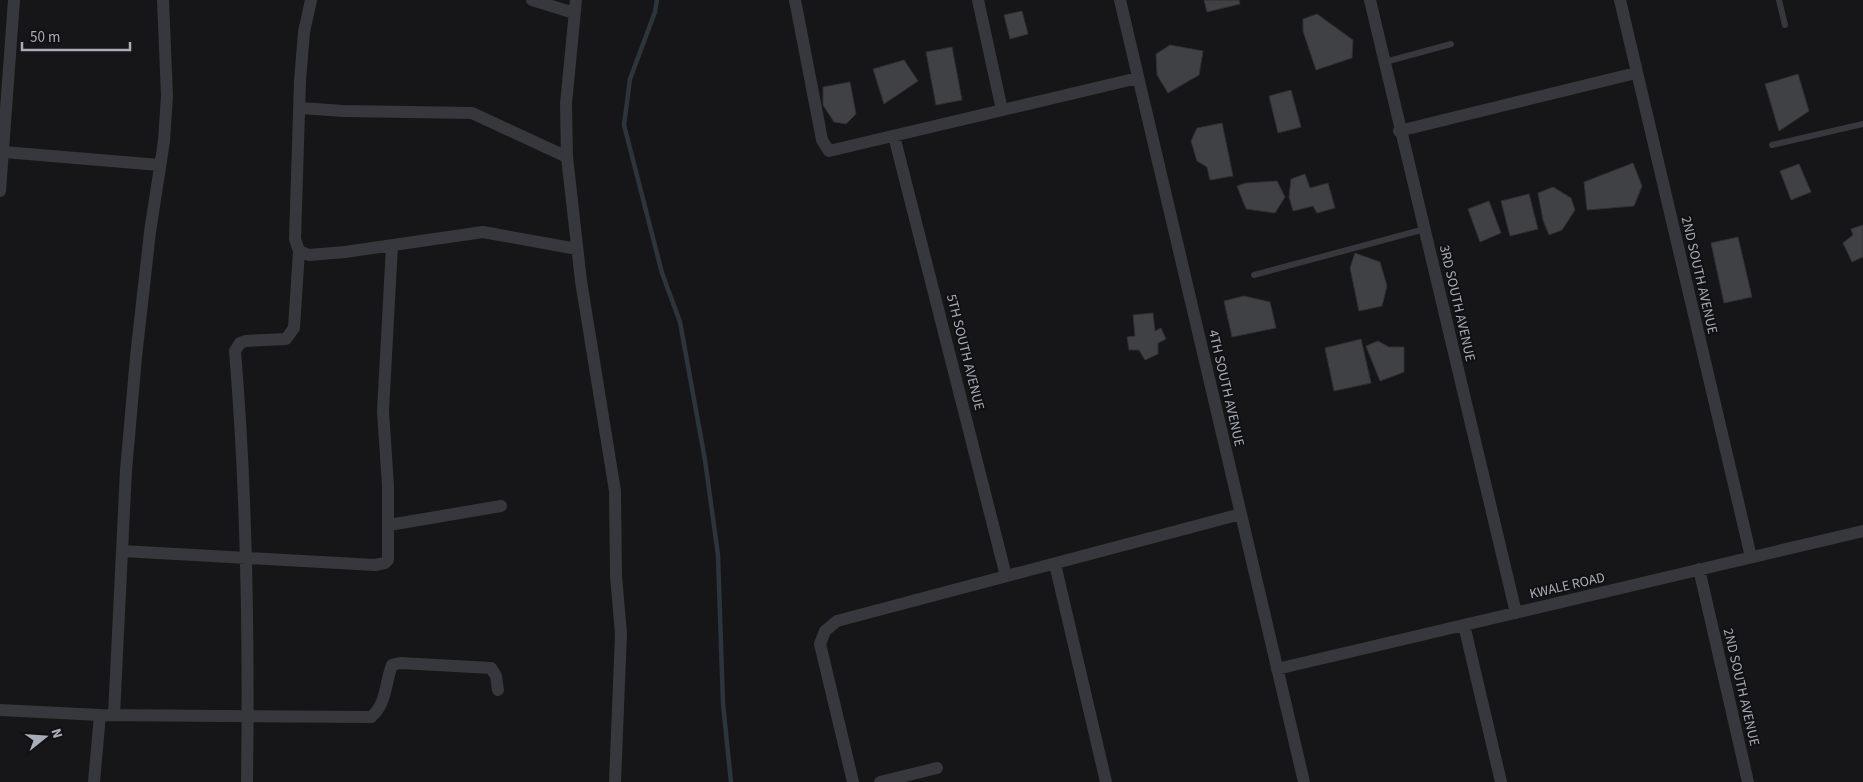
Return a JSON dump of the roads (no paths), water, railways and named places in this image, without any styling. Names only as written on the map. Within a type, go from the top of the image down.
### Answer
[{"type":"street","points":[[0,191],[14,0]]},
{"type":"street","points":[[114,715],[122,551],[136,357],[159,165],[164,141],[167,96],[164,0]]},
{"type":"street","points":[[247,782],[247,558],[243,452],[235,351],[240,343],[246,341],[286,339],[294,328],[299,251],[295,239],[301,108],[300,82],[304,32],[311,0]]},
{"type":"street","points":[[532,0],[574,13]]},
{"type":"street","points":[[576,0],[566,104],[567,158],[577,249],[615,491],[616,576],[621,634],[616,782]]},
{"type":"street","points":[[795,0],[822,140],[829,151],[1138,78]]},
{"type":"street","points":[[978,0],[1002,110]]},
{"type":"street","name":"4TH SOUTH AVENUE","points":[[1120,0],[1304,782]]},
{"type":"street","name":"3RD SOUTH AVENUE","points":[[1370,0],[1399,131],[1425,228],[1516,612]]},
{"type":"street","name":"2ND SOUTH AVENUE","points":[[1620,0],[1752,557]]},
{"type":"street","points":[[1399,131],[1636,73]]},
{"type":"street","points":[[301,108],[343,111],[472,113],[567,158]]},
{"type":"street","name":"5TH SOUTH AVENUE","points":[[894,136],[1006,576]]},
{"type":"street","points":[[4,152],[159,165]]},
{"type":"street","points":[[299,251],[309,255],[392,246],[483,232],[577,249]]},
{"type":"street","points":[[122,551],[375,565],[385,563],[389,553],[389,525],[383,411],[392,246]]},
{"type":"street","points":[[389,525],[501,506]]},
{"type":"street","points":[[853,782],[820,644],[825,631],[837,621],[1241,514]]},
{"type":"street","name":"KWALE ROAD","points":[[1277,668],[1863,531]]},
{"type":"street","points":[[1055,564],[1106,782]]},
{"type":"street","name":"2ND SOUTH AVENUE","points":[[1699,569],[1748,782]]},
{"type":"street","points":[[1464,624],[1500,782]]},
{"type":"street","points":[[0,710],[100,716],[371,717],[378,711],[383,702],[392,665],[400,663],[491,668],[496,676],[498,690]]},
{"type":"street","points":[[94,782],[100,716]]},
{"type":"street","points":[[880,782],[937,768]]},
{"type":"lane","points":[[1778,0],[1785,24]]},
{"type":"lane","points":[[1385,62],[1451,44]]},
{"type":"lane","points":[[1772,146],[1863,124]]},
{"type":"lane","points":[[1254,275],[1425,228]]},
{"type":"waterway","points":[[657,0],[655,12],[630,79],[624,125],[662,273],[680,322],[705,460],[718,555],[723,704],[731,782]]}]
